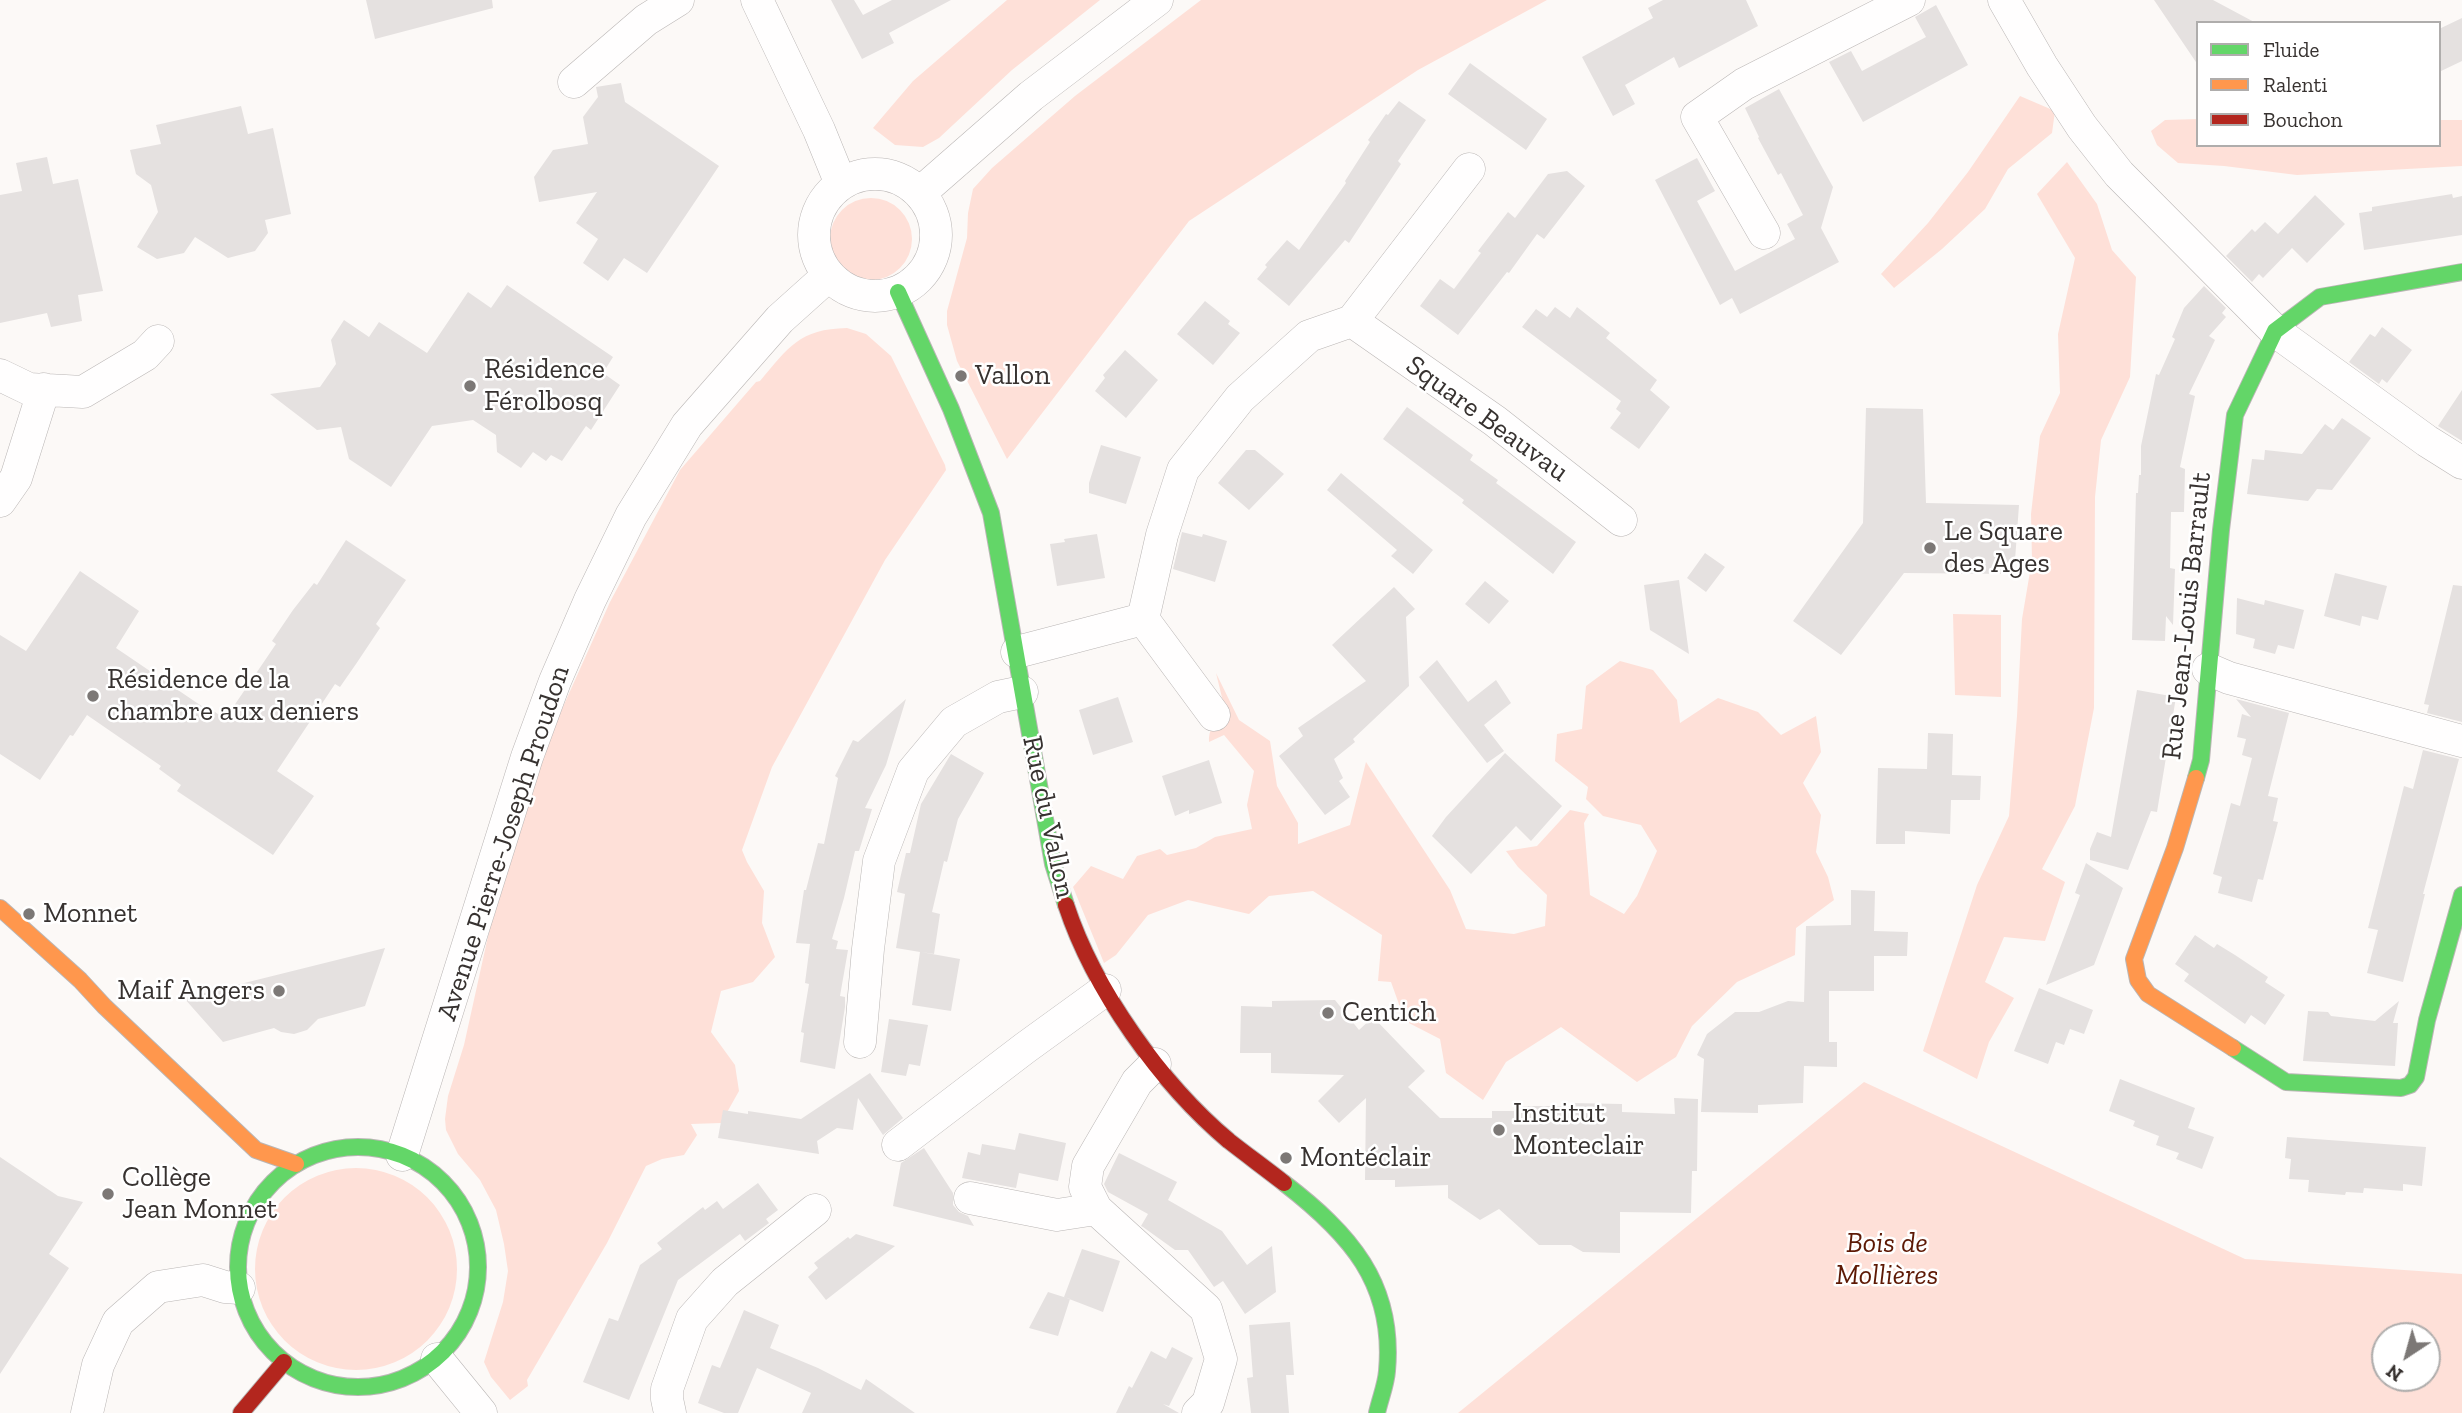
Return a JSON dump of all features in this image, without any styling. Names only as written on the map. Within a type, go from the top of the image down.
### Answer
[{"type":"street","points":[[574,82],[646,20],[678,0]]},
{"type":"street","points":[[757,0],[819,130],[841,184]]},
{"type":"street","points":[[920,193],[1031,96],[1157,0]]},
{"type":"street","points":[[1764,233],[1697,117],[1744,83],[1909,0]]},
{"type":"street","points":[[2004,0],[2075,117],[2119,174],[2275,331],[2427,441],[2462,463]]},
{"type":"street","points":[[1214,715],[1143,619],[1161,535],[1183,470],[1240,398],[1309,336],[1352,321],[1469,169]]},
{"type":"street","points":[[877,173],[903,180],[920,193],[930,206],[936,227],[936,247],[928,267],[917,280],[898,292],[885,296],[864,295],[845,288],[829,275],[815,247],[813,233],[825,198],[841,184],[856,176],[877,173]]},
{"type":"street","name":"Rue Jean-Louis Barrault","points":[[2462,272],[2320,297],[2275,331],[2235,415],[2201,760],[2175,848],[2134,959],[2138,980],[2148,994],[2286,1082],[2401,1088],[2410,1085],[2416,1077],[2427,1020],[2462,895]]},
{"type":"street","name":"Avenue Pierre-Joseph Proudon","points":[[402,1155],[527,757],[555,681],[590,600],[631,516],[687,425],[780,319],[829,275]]},
{"type":"street","name":"Rue du Vallon","points":[[898,292],[951,409],[991,513],[1053,864],[1077,938],[1105,990],[1155,1064],[1184,1098],[1228,1140],[1321,1211],[1352,1245],[1375,1282],[1387,1327],[1387,1373],[1377,1413]]},
{"type":"street","name":"Square Beauvau","points":[[1352,321],[1495,421],[1621,520]]},
{"type":"street","points":[[0,375],[29,388],[83,392],[145,355],[158,341]]},
{"type":"street","points":[[0,501],[16,478],[44,389]]},
{"type":"street","points":[[1017,652],[1143,619]]},
{"type":"street","points":[[2208,669],[2229,678],[2462,741]]},
{"type":"street","points":[[860,1042],[879,861],[912,771],[954,722],[998,697],[1022,692]]},
{"type":"street","points":[[0,908],[80,980],[256,1150],[296,1164]]},
{"type":"street","points":[[898,1145],[1024,1048],[1105,990]]},
{"type":"street","points":[[1155,1064],[1137,1082],[1088,1166],[1085,1187],[1096,1209],[1206,1309],[1221,1359],[1208,1403],[1198,1413]]},
{"type":"street","points":[[348,1147],[376,1148],[402,1155],[433,1173],[457,1199],[473,1230],[479,1265],[474,1300],[460,1332],[437,1359],[414,1374],[388,1384],[361,1388],[334,1385],[307,1376],[284,1362],[268,1347],[245,1309],[239,1288],[238,1265],[240,1243],[247,1220],[275,1180],[296,1164],[321,1152],[348,1147]]},
{"type":"street","points":[[250,1183],[258,1201]]},
{"type":"street","points":[[970,1198],[1057,1215],[1096,1209]]},
{"type":"street","points":[[670,1413],[667,1389],[692,1319],[725,1282],[815,1210]]},
{"type":"street","points":[[87,1413],[97,1365],[118,1322],[158,1287],[203,1280],[239,1288]]},
{"type":"street","points":[[437,1359],[481,1413]]},
{"type":"street","points":[[241,1413],[284,1362]]},
{"type":"green space","points":[[1007,0],[1100,0],[1012,70],[939,138],[923,147],[895,145],[873,128],[913,81]]},
{"type":"green space","points":[[1201,0],[1547,0],[1418,70],[1189,221],[1007,459],[957,361],[947,325],[947,311],[967,238],[973,189],[992,168],[1075,96]]},
{"type":"green space","points":[[2020,96],[2055,111],[2052,133],[2008,169],[1985,209],[1894,288],[1881,274],[1928,223],[1968,172]]},
{"type":"green space","points":[[2196,119],[2196,147],[2441,147],[2441,120],[2462,120],[2462,166],[2297,175],[2178,163],[2157,145],[2151,131],[2165,120]]},
{"type":"green space","points":[[2067,162],[2097,204],[2112,250],[2136,277],[2130,377],[2101,440],[2095,497],[2094,708],[2075,806],[2042,869],[2065,882],[2045,941],[2004,937],[1985,982],[2014,998],[1989,1042],[1977,1079],[1923,1051],[1977,885],[2009,816],[2022,619],[2032,560],[2031,514],[2040,436],[2060,393],[2058,334],[2075,258],[2037,194]]},
{"type":"green space","points":[[863,198],[879,198],[894,205],[905,216],[912,231],[909,255],[900,268],[879,280],[863,280],[848,273],[837,262],[830,247],[830,231],[837,216],[848,205]]},
{"type":"green space","points":[[847,328],[866,334],[891,356],[946,470],[885,560],[772,767],[742,850],[764,891],[762,923],[775,957],[753,982],[721,991],[711,1032],[735,1065],[739,1091],[721,1123],[691,1124],[697,1135],[684,1155],[662,1159],[646,1166],[607,1243],[527,1380],[528,1386],[510,1400],[491,1377],[484,1362],[503,1302],[508,1271],[504,1244],[496,1210],[480,1180],[458,1154],[446,1130],[445,1119],[448,1096],[464,1045],[502,873],[558,718],[610,602],[680,470],[756,382],[760,381],[796,342],[817,332]]},
{"type":"green space","points":[[1953,614],[2001,615],[2001,697],[1955,695]]},
{"type":"green space","points":[[1620,661],[1653,670],[1677,700],[1680,723],[1718,698],[1758,712],[1781,735],[1816,716],[1821,752],[1803,783],[1821,815],[1816,852],[1828,877],[1834,900],[1796,928],[1795,955],[1737,982],[1692,1026],[1676,1057],[1637,1082],[1561,1027],[1506,1062],[1483,1100],[1446,1073],[1440,1039],[1405,1021],[1391,982],[1378,981],[1382,935],[1313,891],[1269,896],[1249,914],[1188,900],[1148,915],[1116,955],[1104,963],[1073,887],[1091,866],[1123,879],[1137,856],[1160,849],[1167,855],[1196,848],[1215,837],[1252,829],[1247,805],[1254,771],[1224,735],[1209,742],[1213,726],[1226,714],[1216,673],[1239,720],[1270,741],[1277,786],[1298,823],[1298,844],[1350,825],[1366,762],[1450,890],[1466,929],[1514,934],[1545,926],[1547,895],[1518,867],[1506,851],[1537,846],[1570,810],[1589,814],[1584,823],[1590,895],[1624,914],[1637,896],[1657,851],[1641,825],[1603,816],[1586,799],[1588,787],[1555,761],[1557,734],[1582,729],[1586,686]]},
{"type":"green space","name":"Bois de Mollières","points":[[1864,1082],[2245,1259],[2462,1274],[2462,1413],[1458,1413]]},
{"type":"green space","points":[[356,1168],[395,1176],[412,1185],[427,1198],[440,1213],[449,1230],[457,1269],[449,1308],[440,1325],[427,1340],[412,1353],[395,1362],[356,1370],[317,1362],[300,1353],[285,1340],[272,1325],[263,1308],[255,1269],[263,1230],[272,1213],[285,1198],[300,1185],[317,1176]]},
{"type":"building","points":[[366,0],[492,0],[493,8],[375,39]]},
{"type":"building","points":[[831,0],[854,0],[863,15],[892,0],[951,0],[889,33],[894,43],[862,59]]},
{"type":"building","points":[[1663,0],[1746,0],[1758,26],[1679,68],[1674,57],[1625,85],[1635,104],[1613,116],[1582,57],[1653,18],[1648,8]]},
{"type":"building","points":[[2154,0],[2213,0],[2252,21],[2196,21],[2196,62]]},
{"type":"building","points":[[1936,5],[1968,65],[1863,122],[1829,62],[1851,51],[1862,71],[1926,37],[1915,17]]},
{"type":"building","points":[[2462,18],[2462,61],[2441,71],[2441,28]]},
{"type":"building","points":[[1470,63],[1547,119],[1526,150],[1448,94]]},
{"type":"building","points":[[621,83],[625,102],[719,166],[647,273],[624,258],[608,281],[583,263],[598,239],[576,223],[597,192],[539,202],[534,177],[553,150],[588,144],[583,117],[598,97],[596,87]]},
{"type":"building","points":[[1779,89],[1833,187],[1821,228],[1839,262],[1740,314],[1732,298],[1720,305],[1655,180],[1697,158],[1715,191],[1697,201],[1735,271],[1795,239],[1787,224],[1803,215],[1781,173],[1778,175],[1745,108]]},
{"type":"building","points":[[1399,101],[1426,120],[1398,161],[1401,164],[1349,243],[1345,240],[1289,306],[1257,279],[1267,267],[1265,265],[1287,240],[1299,250],[1346,183],[1370,142],[1368,140]]},
{"type":"building","points":[[241,106],[248,134],[273,128],[291,214],[265,220],[268,233],[255,251],[228,258],[195,237],[184,253],[157,259],[137,247],[158,212],[151,185],[136,174],[130,150],[161,144],[156,125]]},
{"type":"building","points":[[47,157],[53,184],[78,179],[103,291],[78,295],[82,321],[51,327],[47,313],[0,323],[0,195],[22,191],[16,163]]},
{"type":"building","points":[[1567,171],[1585,186],[1544,239],[1537,234],[1458,335],[1420,306],[1440,279],[1454,289],[1481,253],[1478,251],[1508,212],[1515,218],[1548,174]]},
{"type":"building","points":[[2452,194],[2453,198],[2462,196],[2462,235],[2364,250],[2359,213],[2372,211],[2372,207]]},
{"type":"building","points":[[2315,195],[2345,224],[2307,263],[2292,248],[2263,278],[2259,274],[2252,282],[2226,256],[2252,229],[2255,232],[2265,222],[2278,234]]},
{"type":"building","name":"Résidence Férolbosq","points":[[507,285],[613,357],[603,373],[620,385],[591,430],[586,426],[562,461],[551,455],[546,461],[533,452],[521,468],[497,452],[496,435],[473,420],[432,426],[391,487],[349,459],[341,427],[317,430],[270,394],[320,387],[336,364],[331,340],[344,320],[369,337],[379,322],[427,353],[468,292],[491,308]]},
{"type":"building","points":[[2204,286],[2226,308],[2222,313],[2226,317],[2209,336],[2215,340],[2189,394],[2195,396],[2180,467],[2185,469],[2184,512],[2171,512],[2170,568],[2175,569],[2173,625],[2166,616],[2165,641],[2132,640],[2136,493],[2141,475],[2141,446],[2156,374],[2159,375],[2175,339],[2172,337],[2184,308]]},
{"type":"building","points":[[1205,301],[1230,321],[1228,324],[1240,333],[1213,365],[1177,334]]},
{"type":"building","points":[[1555,307],[1570,318],[1577,307],[1610,333],[1606,338],[1657,380],[1650,390],[1670,407],[1639,449],[1610,428],[1621,413],[1616,409],[1621,401],[1522,327],[1536,309],[1547,317]]},
{"type":"building","points":[[2382,327],[2412,350],[2387,383],[2382,379],[2379,384],[2349,362],[2370,334],[2375,337]]},
{"type":"building","points":[[1125,350],[1158,380],[1126,418],[1095,391],[1105,378],[1103,375]]},
{"type":"building","points":[[2462,390],[2462,441],[2438,426]]},
{"type":"building","points":[[1407,407],[1473,455],[1470,460],[1498,480],[1496,483],[1576,542],[1553,574],[1462,503],[1464,500],[1383,439]]},
{"type":"building","name":"Le Square des Ages","points":[[1866,408],[1923,409],[1926,503],[2019,505],[2014,574],[1904,573],[1841,655],[1793,621],[1863,523]]},
{"type":"building","points":[[2342,418],[2371,438],[2332,490],[2317,489],[2308,501],[2247,494],[2252,459],[2264,460],[2265,450],[2302,454],[2325,424],[2333,430]]},
{"type":"building","points":[[1101,445],[1141,457],[1126,504],[1089,493],[1089,483]]},
{"type":"building","points":[[1246,450],[1255,450],[1284,474],[1249,510],[1218,483]]},
{"type":"building","points":[[1341,473],[1433,550],[1413,574],[1391,556],[1397,550],[1327,490]]},
{"type":"building","points":[[1182,532],[1202,537],[1203,534],[1227,541],[1215,582],[1173,569]]},
{"type":"building","points":[[1097,534],[1105,578],[1057,586],[1050,544]]},
{"type":"building","name":"Résidence de la chambre aux deniers","points":[[346,540],[406,580],[376,624],[380,628],[356,664],[340,687],[335,684],[277,771],[314,796],[273,855],[177,791],[181,785],[159,769],[161,766],[87,715],[40,780],[0,754],[0,635],[26,651],[80,571],[139,611],[116,648],[225,719],[276,644],[272,641],[314,583],[317,585]]},
{"type":"building","points":[[1705,553],[1725,567],[1706,592],[1687,578]]},
{"type":"building","points":[[2335,573],[2387,586],[2378,620],[2362,616],[2360,626],[2324,616]]},
{"type":"building","points":[[1679,580],[1689,654],[1650,630],[1644,585]]},
{"type":"building","points":[[1485,581],[1509,601],[1489,624],[1465,604]]},
{"type":"building","points":[[2453,585],[2462,586],[2462,722],[2427,713],[2429,705],[2424,704]]},
{"type":"building","points":[[1394,587],[1415,609],[1406,617],[1409,686],[1353,739],[1355,742],[1334,759],[1343,778],[1339,781],[1350,797],[1325,815],[1279,756],[1303,736],[1298,728],[1366,681],[1332,645]]},
{"type":"building","points":[[2237,598],[2264,605],[2265,600],[2304,610],[2294,649],[2278,645],[2275,654],[2253,648],[2255,639],[2236,634]]},
{"type":"building","points":[[1437,660],[1468,702],[1496,680],[1511,703],[1484,725],[1504,751],[1487,763],[1419,677]]},
{"type":"building","points":[[2137,690],[2176,697],[2157,812],[2151,811],[2128,870],[2090,860],[2090,849],[2097,832],[2111,837]]},
{"type":"building","points":[[1118,697],[1133,742],[1093,755],[1079,710]]},
{"type":"building","points":[[906,699],[886,765],[865,808],[872,809],[859,851],[855,851],[832,939],[838,941],[836,949],[848,950],[840,996],[845,997],[845,1007],[835,1069],[800,1062],[804,1033],[801,1032],[809,984],[805,983],[810,944],[796,943],[804,890],[818,843],[824,844],[838,778],[835,776],[853,740],[858,742]]},
{"type":"building","points":[[2236,699],[2289,713],[2268,796],[2278,798],[2273,821],[2278,822],[2263,880],[2258,879],[2252,902],[2218,893],[2222,877],[2213,874],[2231,803],[2240,806],[2252,758],[2242,755],[2246,739],[2237,737],[2242,714],[2251,717]]},
{"type":"building","points":[[1928,733],[1953,734],[1952,775],[1981,776],[1980,800],[1951,800],[1950,834],[1905,831],[1905,844],[1876,844],[1878,768],[1927,769]]},
{"type":"building","points":[[2423,750],[2459,759],[2403,982],[2367,973],[2378,930],[2368,928],[2404,786],[2413,789]]},
{"type":"building","points":[[1505,753],[1562,806],[1531,841],[1516,826],[1471,874],[1432,836]]},
{"type":"building","points":[[951,754],[984,773],[958,819],[947,862],[944,861],[932,912],[940,914],[934,954],[921,952],[960,959],[951,1011],[912,1005],[920,952],[896,948],[905,894],[897,892],[906,853],[910,853],[921,804]]},
{"type":"building","points":[[1209,760],[1222,803],[1175,816],[1162,776]]},
{"type":"building","points":[[2086,863],[2123,888],[2094,965],[2046,985],[2080,895],[2075,893]]},
{"type":"building","points":[[1851,890],[1875,891],[1874,931],[1908,932],[1907,956],[1874,956],[1874,991],[1829,991],[1829,1042],[1837,1042],[1837,1067],[1804,1066],[1803,1103],[1758,1105],[1758,1113],[1701,1112],[1704,1059],[1697,1055],[1707,1034],[1735,1012],[1759,1012],[1788,1001],[1804,1002],[1806,926],[1851,925]]},
{"type":"building","points":[[2195,935],[2214,948],[2217,944],[2268,977],[2265,982],[2285,995],[2265,1025],[2251,1015],[2245,1024],[2184,981],[2189,974],[2175,964]]},
{"type":"building","points":[[385,948],[365,1006],[318,1019],[307,1030],[294,1034],[274,1028],[223,1042],[184,998]]},
{"type":"building","points":[[2039,988],[2093,1010],[2084,1034],[2070,1029],[2064,1045],[2056,1042],[2048,1064],[2014,1051]]},
{"type":"building","name":"Institut Monteclair","points":[[1335,1000],[1359,1030],[1373,1017],[1425,1071],[1408,1087],[1440,1118],[1492,1118],[1492,1111],[1517,1111],[1518,1106],[1570,1106],[1570,1103],[1622,1104],[1622,1112],[1675,1114],[1674,1098],[1698,1099],[1697,1171],[1692,1171],[1691,1213],[1620,1212],[1620,1253],[1583,1252],[1571,1245],[1539,1245],[1499,1209],[1480,1220],[1448,1198],[1448,1185],[1395,1187],[1395,1180],[1365,1180],[1366,1098],[1339,1123],[1318,1101],[1344,1075],[1271,1073],[1271,1053],[1240,1053],[1241,1006],[1272,1007],[1272,1001]]},
{"type":"building","points":[[2399,1001],[2393,1023],[2398,1023],[2395,1066],[2303,1061],[2308,1011],[2375,1021]]},
{"type":"building","points":[[889,1019],[928,1025],[920,1066],[909,1064],[906,1076],[881,1072]]},
{"type":"building","points":[[870,1073],[903,1118],[883,1135],[858,1098],[853,1130],[837,1128],[817,1141],[819,1154],[718,1138],[723,1110],[801,1119]]},
{"type":"building","points":[[2120,1079],[2195,1108],[2188,1128],[2214,1137],[2202,1169],[2176,1159],[2179,1153],[2156,1145],[2159,1136],[2133,1126],[2135,1121],[2109,1111]]},
{"type":"building","points":[[1019,1133],[1066,1143],[1058,1181],[1019,1173],[1016,1188],[962,1178],[968,1152],[980,1155],[982,1144],[1015,1150]]},
{"type":"building","points":[[2287,1137],[2426,1147],[2422,1186],[2403,1184],[2403,1191],[2364,1188],[2363,1193],[2346,1192],[2345,1195],[2308,1192],[2309,1180],[2289,1179],[2291,1159],[2285,1158]]},
{"type":"building","points":[[924,1148],[953,1193],[953,1205],[968,1216],[974,1226],[893,1206],[901,1163]]},
{"type":"building","points":[[1119,1153],[1177,1182],[1168,1200],[1222,1231],[1247,1265],[1272,1246],[1276,1292],[1245,1314],[1223,1281],[1214,1287],[1188,1250],[1175,1250],[1141,1226],[1148,1214],[1108,1192],[1104,1184]]},
{"type":"building","points":[[0,1157],[58,1196],[83,1202],[49,1254],[69,1268],[0,1374]]},
{"type":"building","points":[[758,1183],[778,1210],[766,1219],[769,1223],[745,1241],[740,1234],[678,1280],[629,1400],[583,1382],[609,1318],[618,1321],[640,1265],[662,1249],[657,1243],[703,1207],[705,1210],[717,1201],[723,1209]]},
{"type":"building","points":[[856,1234],[895,1246],[826,1300],[808,1277],[818,1268],[814,1263]]},
{"type":"building","points":[[1082,1249],[1120,1261],[1103,1312],[1064,1297]]},
{"type":"building","points":[[1048,1292],[1070,1299],[1058,1336],[1029,1328]]},
{"type":"building","points":[[744,1310],[779,1325],[770,1348],[861,1390],[866,1379],[915,1413],[802,1413],[811,1393],[757,1368],[738,1413],[724,1413],[698,1403],[712,1365],[720,1368]]},
{"type":"building","points":[[1290,1322],[1294,1375],[1286,1375],[1289,1413],[1251,1413],[1247,1378],[1253,1377],[1249,1325]]},
{"type":"building","points":[[1172,1347],[1193,1358],[1169,1406],[1163,1404],[1179,1413],[1116,1413],[1151,1351],[1166,1359]]},
{"type":"traffic: fast","points":[[2196,778],[2201,760],[2221,530],[2235,415],[2275,331],[2320,297],[2462,272]]},
{"type":"traffic: fast","points":[[898,292],[951,409],[991,513],[1053,864],[1066,905]]},
{"type":"traffic: fast","points":[[2233,1048],[2286,1082],[2401,1088],[2410,1085],[2416,1077],[2427,1020],[2462,895]]},
{"type":"traffic: fast","points":[[358,1147],[381,1149],[404,1156],[425,1167],[443,1182],[458,1200],[469,1221],[476,1244],[478,1267],[476,1290],[469,1313],[458,1334],[443,1352],[425,1367],[404,1378],[381,1385],[358,1387],[335,1385],[312,1378],[291,1367],[273,1352],[258,1334],[247,1313],[240,1290],[238,1267],[240,1244],[247,1221],[258,1200],[273,1182],[291,1167],[312,1156],[335,1149],[358,1147]]},
{"type":"traffic: fast","points":[[1284,1183],[1329,1221],[1347,1241],[1375,1286],[1388,1340],[1386,1376],[1377,1413]]},
{"type":"traffic: slow","points":[[2196,778],[2175,848],[2134,959],[2138,980],[2148,994],[2233,1048]]},
{"type":"traffic: slow","points":[[0,908],[80,980],[256,1150],[296,1164]]},
{"type":"traffic: jam","points":[[1066,905],[1094,970],[1112,1002],[1155,1064],[1204,1118],[1284,1183]]},
{"type":"traffic: jam","points":[[241,1413],[284,1362]]},
{"type":"place","name":"Vallon","points":[[961,376]]},
{"type":"place","name":"Résidence Férolbosq","points":[[470,386]]},
{"type":"place","name":"Le Square des Ages","points":[[1930,548]]},
{"type":"place","name":"Résidence de la chambre aux deniers","points":[[93,696]]},
{"type":"place","name":"Monnet","points":[[29,914]]},
{"type":"place","name":"Maif Angers","points":[[279,991]]},
{"type":"place","name":"Centich","points":[[1328,1013]]},
{"type":"place","name":"Institut Monteclair","points":[[1499,1130]]},
{"type":"place","name":"Montéclair","points":[[1286,1158]]},
{"type":"place","name":"Collège Jean Monnet","points":[[108,1194]]}]
